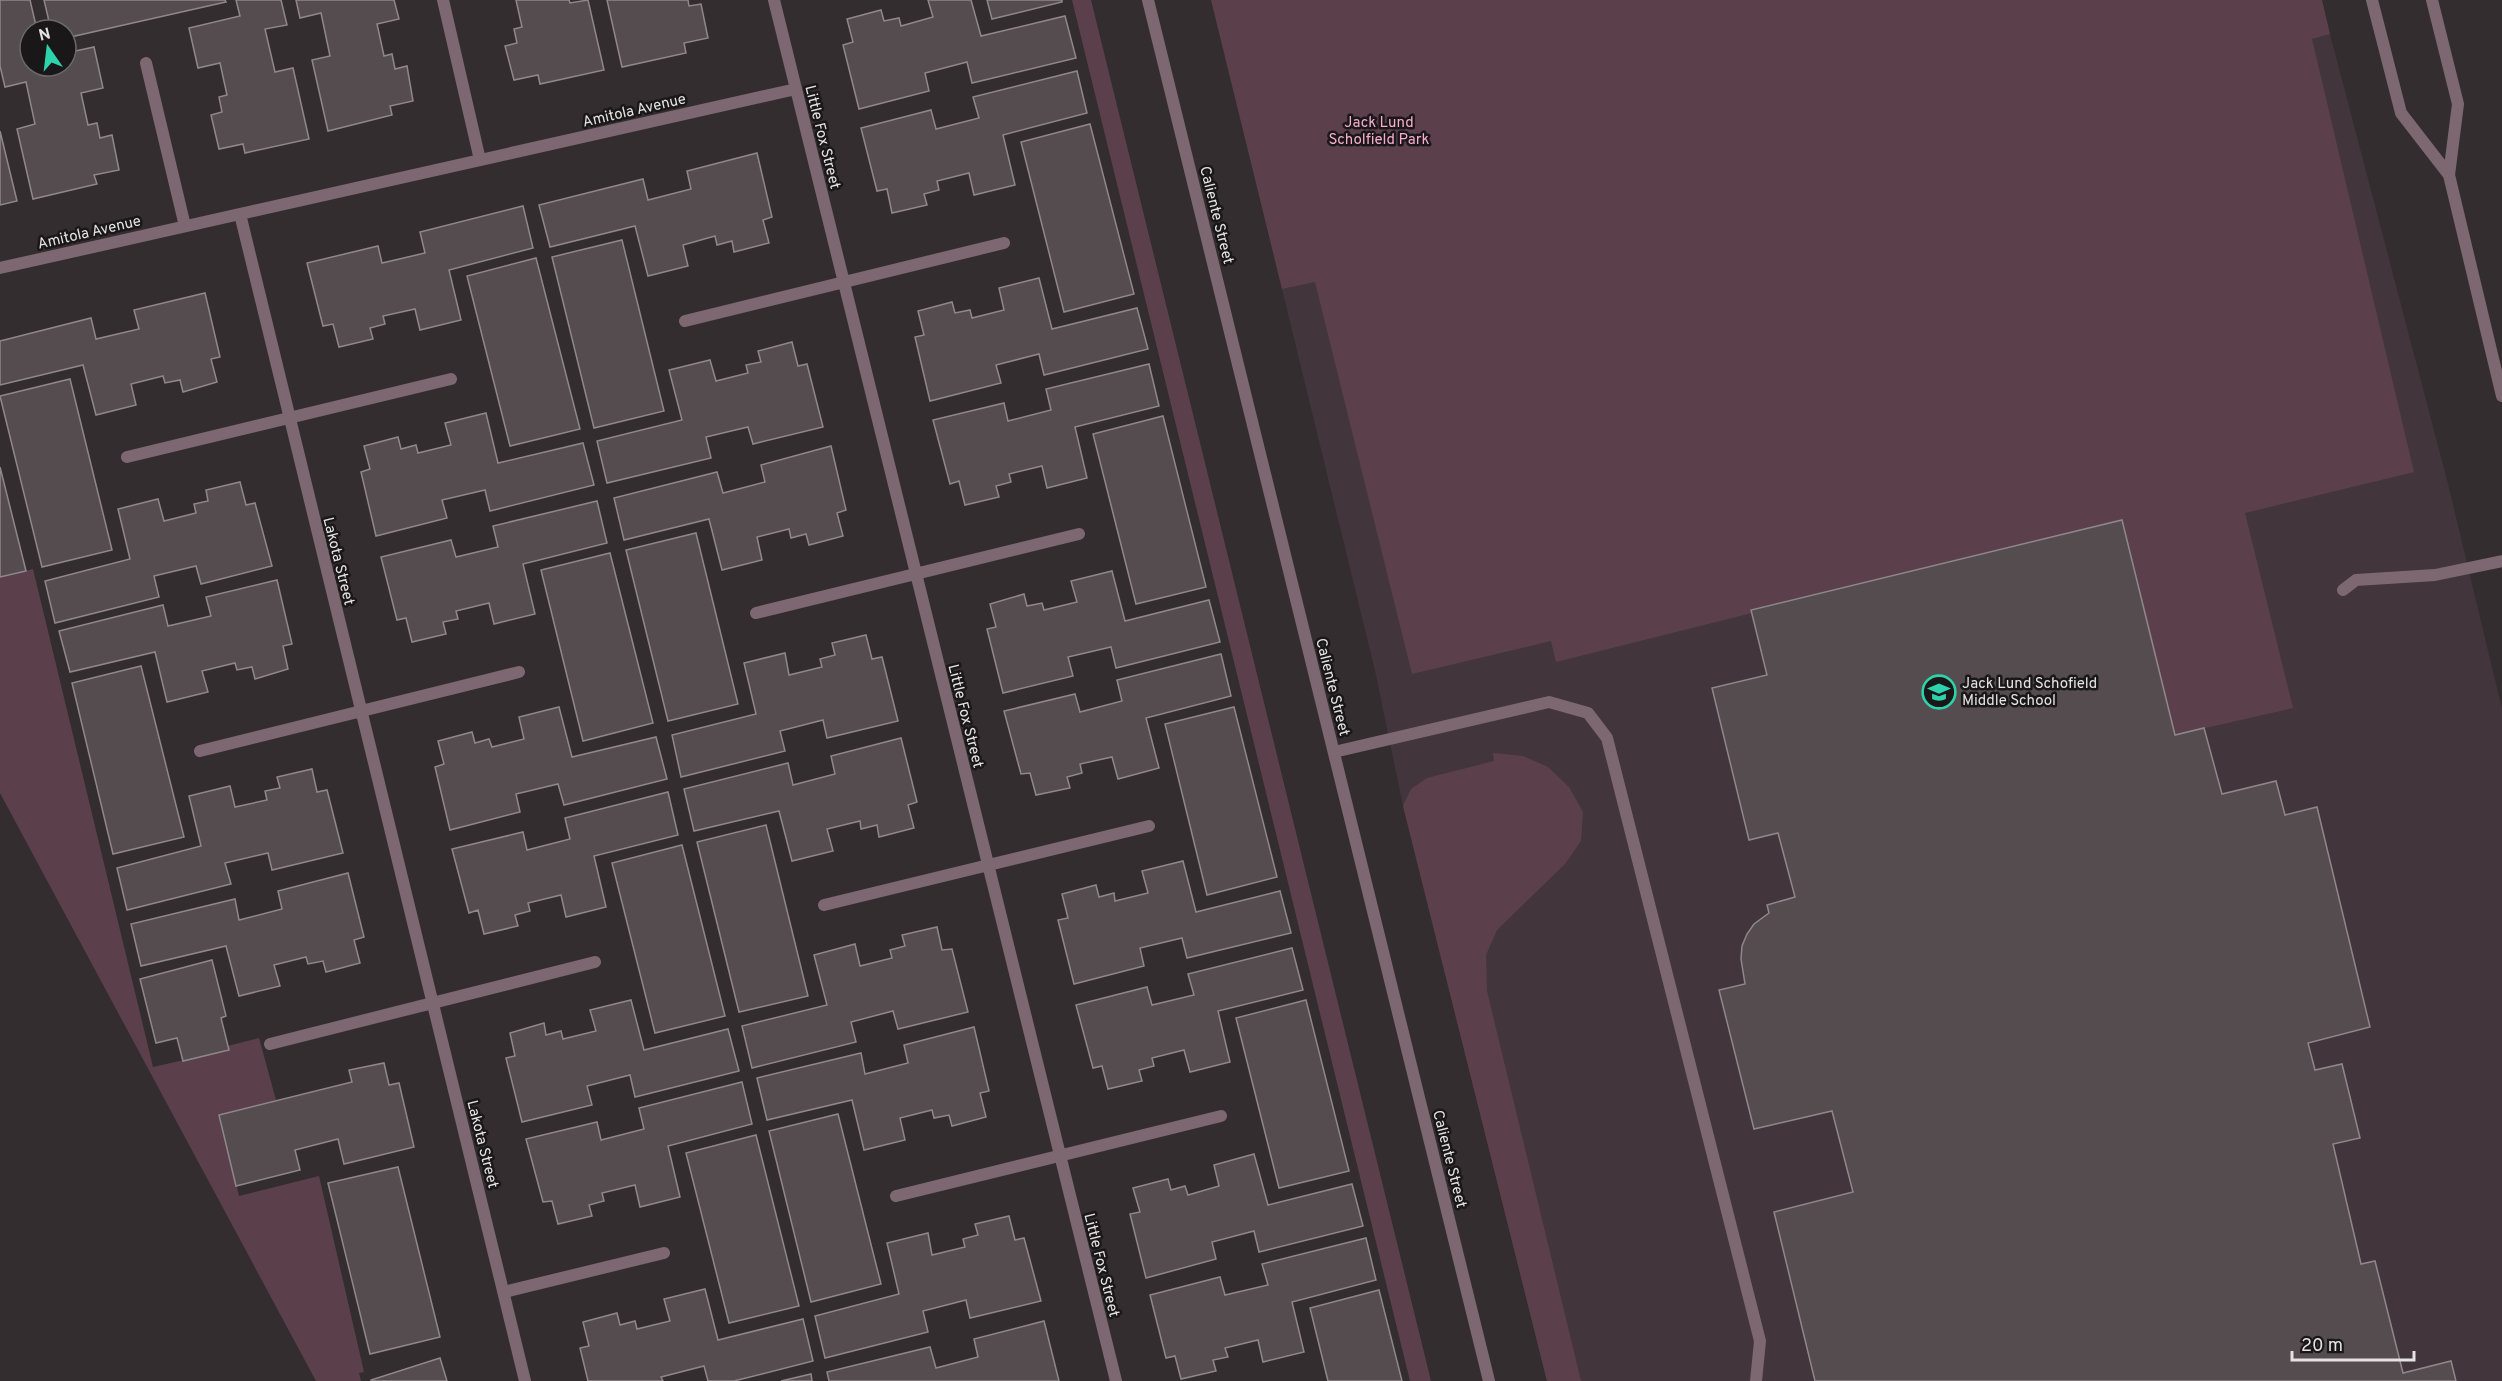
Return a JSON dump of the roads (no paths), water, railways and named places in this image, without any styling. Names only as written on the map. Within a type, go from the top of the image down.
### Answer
[{"type":"street","points":[[442,0],[480,160]]},
{"type":"street","name":"Little Fox Street","points":[[774,0],[1116,1381]]},
{"type":"street","name":"Caliente Street","points":[[1148,0],[1489,1381]]},
{"type":"street","points":[[2372,0],[2401,113],[2449,175]]},
{"type":"street","points":[[2433,0],[2458,104],[2449,175],[2502,396]]},
{"type":"street","points":[[146,63],[185,226]]},
{"type":"street","name":"Amitola Avenue","points":[[0,268],[795,89]]},
{"type":"street","name":"Lakota Street","points":[[240,214],[525,1381]]},
{"type":"street","points":[[685,321],[1004,243]]},
{"type":"street","points":[[128,457],[451,379]]},
{"type":"street","points":[[756,613],[1079,534]]},
{"type":"street","points":[[2343,590],[2356,580],[2435,575],[2502,561]]},
{"type":"street","points":[[200,751],[519,672]]},
{"type":"street","points":[[1334,752],[1549,702],[1587,713],[1607,738],[1760,1341],[1756,1381]]},
{"type":"street","points":[[824,905],[1149,826]]},
{"type":"street","points":[[270,1044],[595,962]]},
{"type":"street","points":[[896,1196],[1221,1116]]},
{"type":"street","points":[[504,1292],[664,1253]]},
{"type":"place","name":"Jack Lund Schofield Middle School","points":[[1939,692]]},
{"type":"park label","name":"Jack Lund Scholfield Park","points":[[1379,130]]}]
